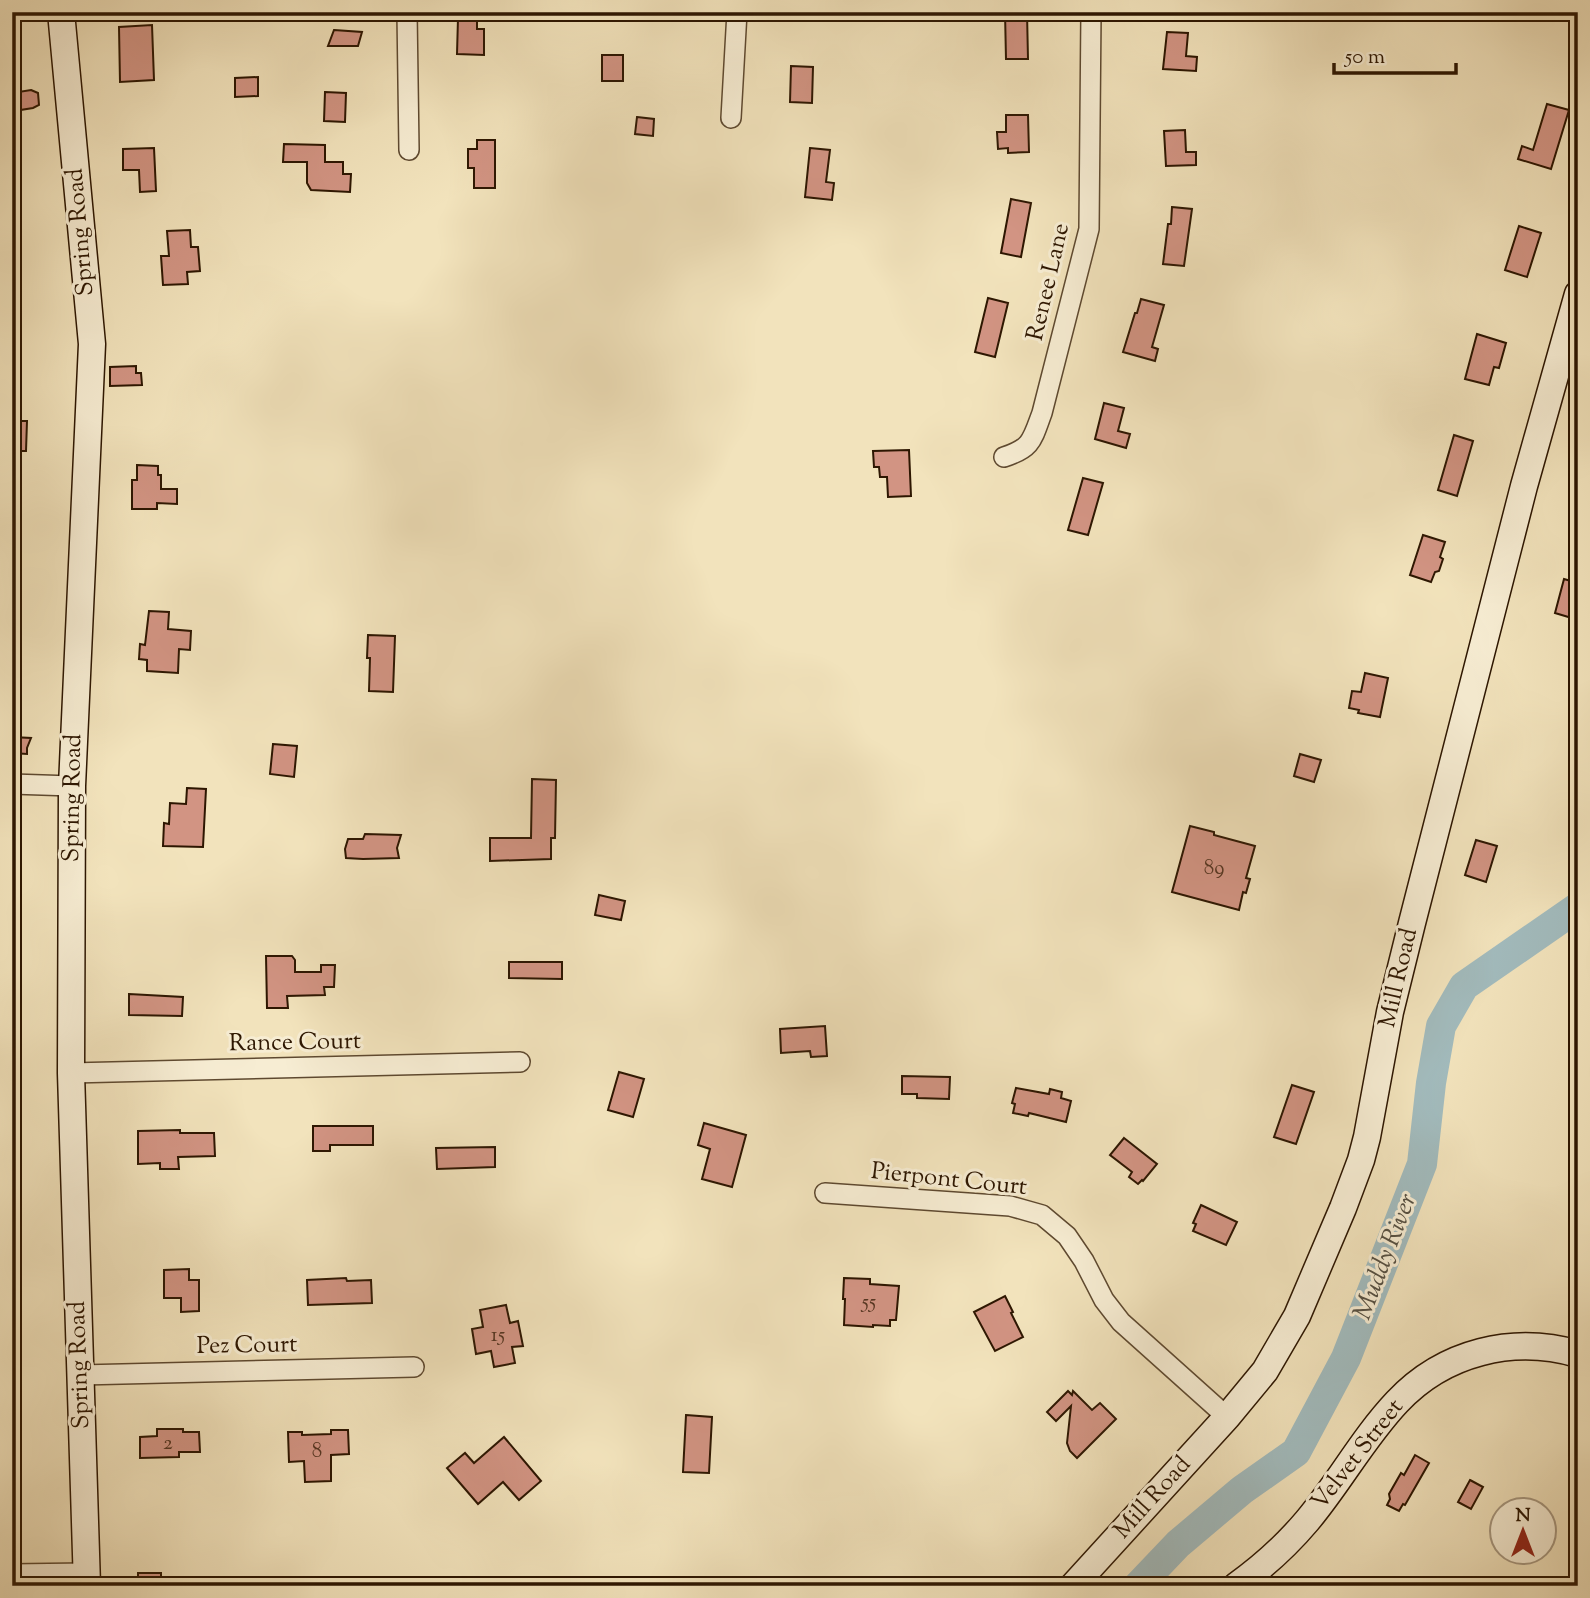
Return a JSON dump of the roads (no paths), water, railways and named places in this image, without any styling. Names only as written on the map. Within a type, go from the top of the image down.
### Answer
[{"type":"street","name":"Spring Road","points":[[61,12],[92,344],[72,786],[71,1073],[87,1579]]},
{"type":"street","points":[[407,12],[409,150]]},
{"type":"street","points":[[731,118],[737,12]]},
{"type":"street","name":"Renee Lane","points":[[1003,457],[1020,452],[1032,441],[1039,423],[1089,229],[1091,12]]},
{"type":"street","name":"Mill Road","points":[[1076,1585],[1265,1371],[1286,1337],[1338,1220],[1367,1137],[1390,1013],[1412,923],[1524,486],[1578,294]]},
{"type":"street","points":[[12,784],[72,786]]},
{"type":"street","name":"Rance Court","points":[[71,1073],[520,1062]]},
{"type":"street","name":"Pierpont Court","points":[[825,1193],[1010,1206],[1042,1215],[1067,1236],[1084,1261],[1104,1300],[1121,1322],[1227,1417]]},
{"type":"street","name":"Velvet Street","points":[[1236,1586],[1279,1553],[1338,1481],[1370,1434],[1397,1401],[1419,1382],[1458,1358],[1494,1348],[1526,1345],[1578,1353]]},
{"type":"street","name":"Pez Court","points":[[81,1375],[414,1367]]},
{"type":"street","points":[[12,1574],[87,1579]]},
{"type":"waterway","name":"Muddy River","points":[[1138,1586],[1178,1544],[1242,1490],[1296,1452],[1346,1358],[1422,1164],[1431,1083],[1441,1026],[1464,986],[1578,907]]}]
